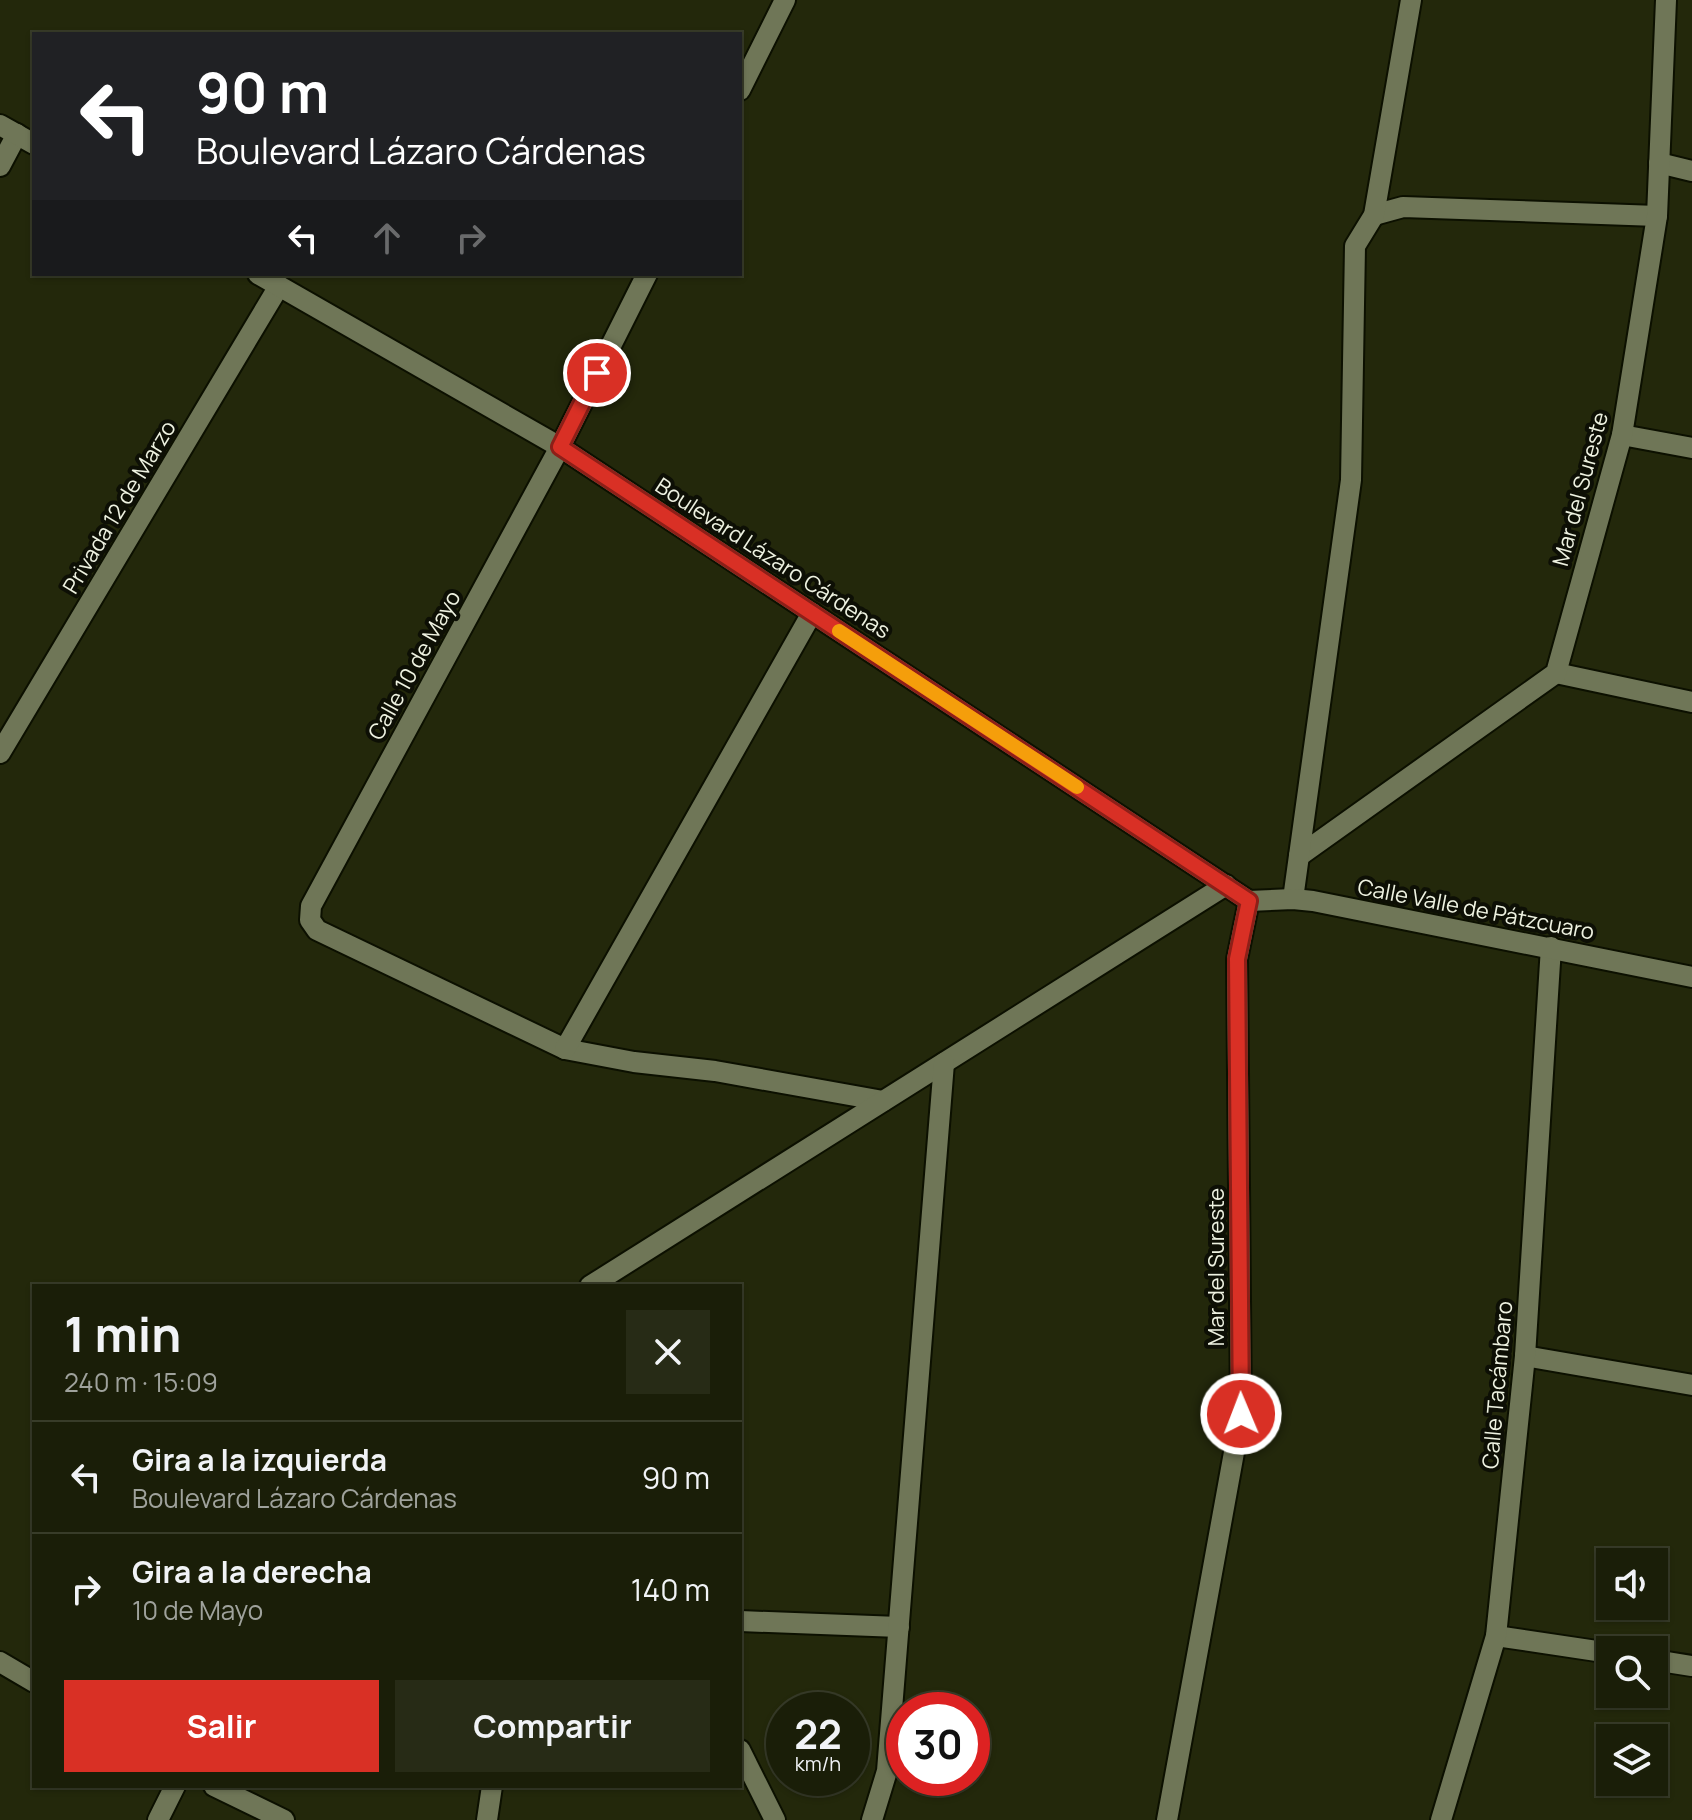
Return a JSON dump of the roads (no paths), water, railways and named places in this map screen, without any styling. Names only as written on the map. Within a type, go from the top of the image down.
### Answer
[{"type":"street","points":[[742,86],[785,0]]},
{"type":"street","points":[[1293,899],[1351,480],[1355,246],[1374,215],[1411,0]]},
{"type":"street","name":"Mar del Sureste","points":[[1556,673],[1622,435],[1657,216],[1666,0]]},
{"type":"street","points":[[0,166],[17,134]]},
{"type":"street","points":[[1659,163],[1692,171]]},
{"type":"street","points":[[1374,215],[1403,207],[1657,216]]},
{"type":"street","name":"Boulevard Lázaro Cárdenas","points":[[262,276],[560,447],[1249,901]]},
{"type":"street","name":"Calle 10 de Mayo","points":[[565,1049],[317,930],[310,920],[311,906],[560,447],[646,276]]},
{"type":"street","name":"Privada 12 de Marzo","points":[[0,753],[279,286]]},
{"type":"street","points":[[1622,435],[1692,448]]},
{"type":"street","points":[[812,613],[565,1049],[634,1062],[715,1071],[883,1101]]},
{"type":"street","points":[[1299,856],[1556,673],[1692,702]]},
{"type":"street","points":[[593,1284],[1226,885]]},
{"type":"street","name":"Calle Valle de Pátzcuaro","points":[[1249,901],[1293,899],[1692,977]]},
{"type":"street","name":"Mar del Sureste","points":[[1167,1820],[1241,1414],[1237,959],[1249,901]]},
{"type":"street","name":"Calle Tacámbaro","points":[[1441,1820],[1496,1636],[1525,1356],[1551,947]]},
{"type":"street","points":[[872,1820],[887,1771],[944,1063]]},
{"type":"street","points":[[1525,1356],[1692,1385]]},
{"type":"street","points":[[742,1621],[899,1627]]},
{"type":"street","points":[[1496,1636],[1596,1651]]},
{"type":"street","points":[[0,1662],[32,1681]]},
{"type":"street","points":[[1668,1662],[1692,1666]]},
{"type":"street","points":[[742,1754],[775,1820]]},
{"type":"street","points":[[158,1820],[174,1788]]},
{"type":"street","points":[[218,1788],[284,1820]]},
{"type":"street","points":[[487,1820],[492,1788]]}]
